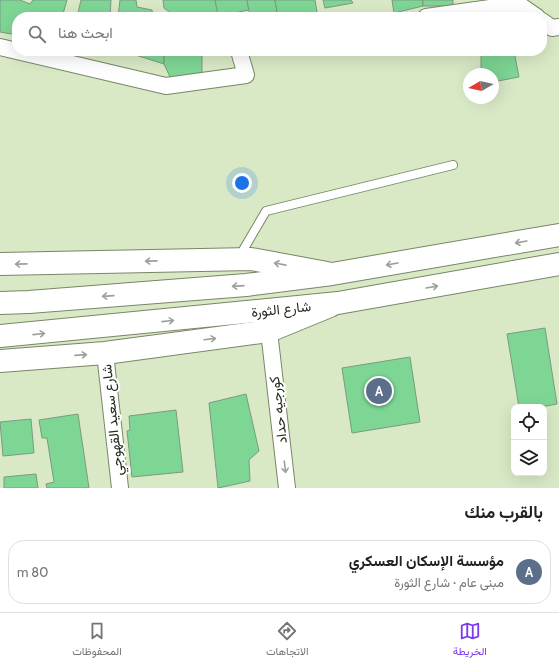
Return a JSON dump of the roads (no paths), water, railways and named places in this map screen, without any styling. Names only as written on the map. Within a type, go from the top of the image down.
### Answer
[{"type":"main road","name":"شارع الثورة","points":[[0,303],[246,285],[332,274],[559,235]]},
{"type":"main road","points":[[0,264],[250,259],[332,274]]},
{"type":"main road","name":"شارع الثورة","points":[[0,336],[338,303],[559,264]]},
{"type":"main road","points":[[0,361],[105,353],[268,331],[338,303]]},
{"type":"street","points":[[457,12],[518,2],[531,12]]},
{"type":"street","points":[[547,24],[552,28],[559,27]]},
{"type":"street","points":[[0,47],[12,50]]},
{"type":"street","points":[[38,56],[166,86],[246,75],[240,56]]},
{"type":"street","name":"كورجيه حداد","points":[[268,331],[287,488]]},
{"type":"street","name":"شارع سعيد القهوجي","points":[[105,353],[120,488]]},
{"type":"lane","points":[[237,259],[266,211],[453,165]]},
{"type":"place","name":"مؤسسة الإسكان العسكري","points":[[379,391]]}]
